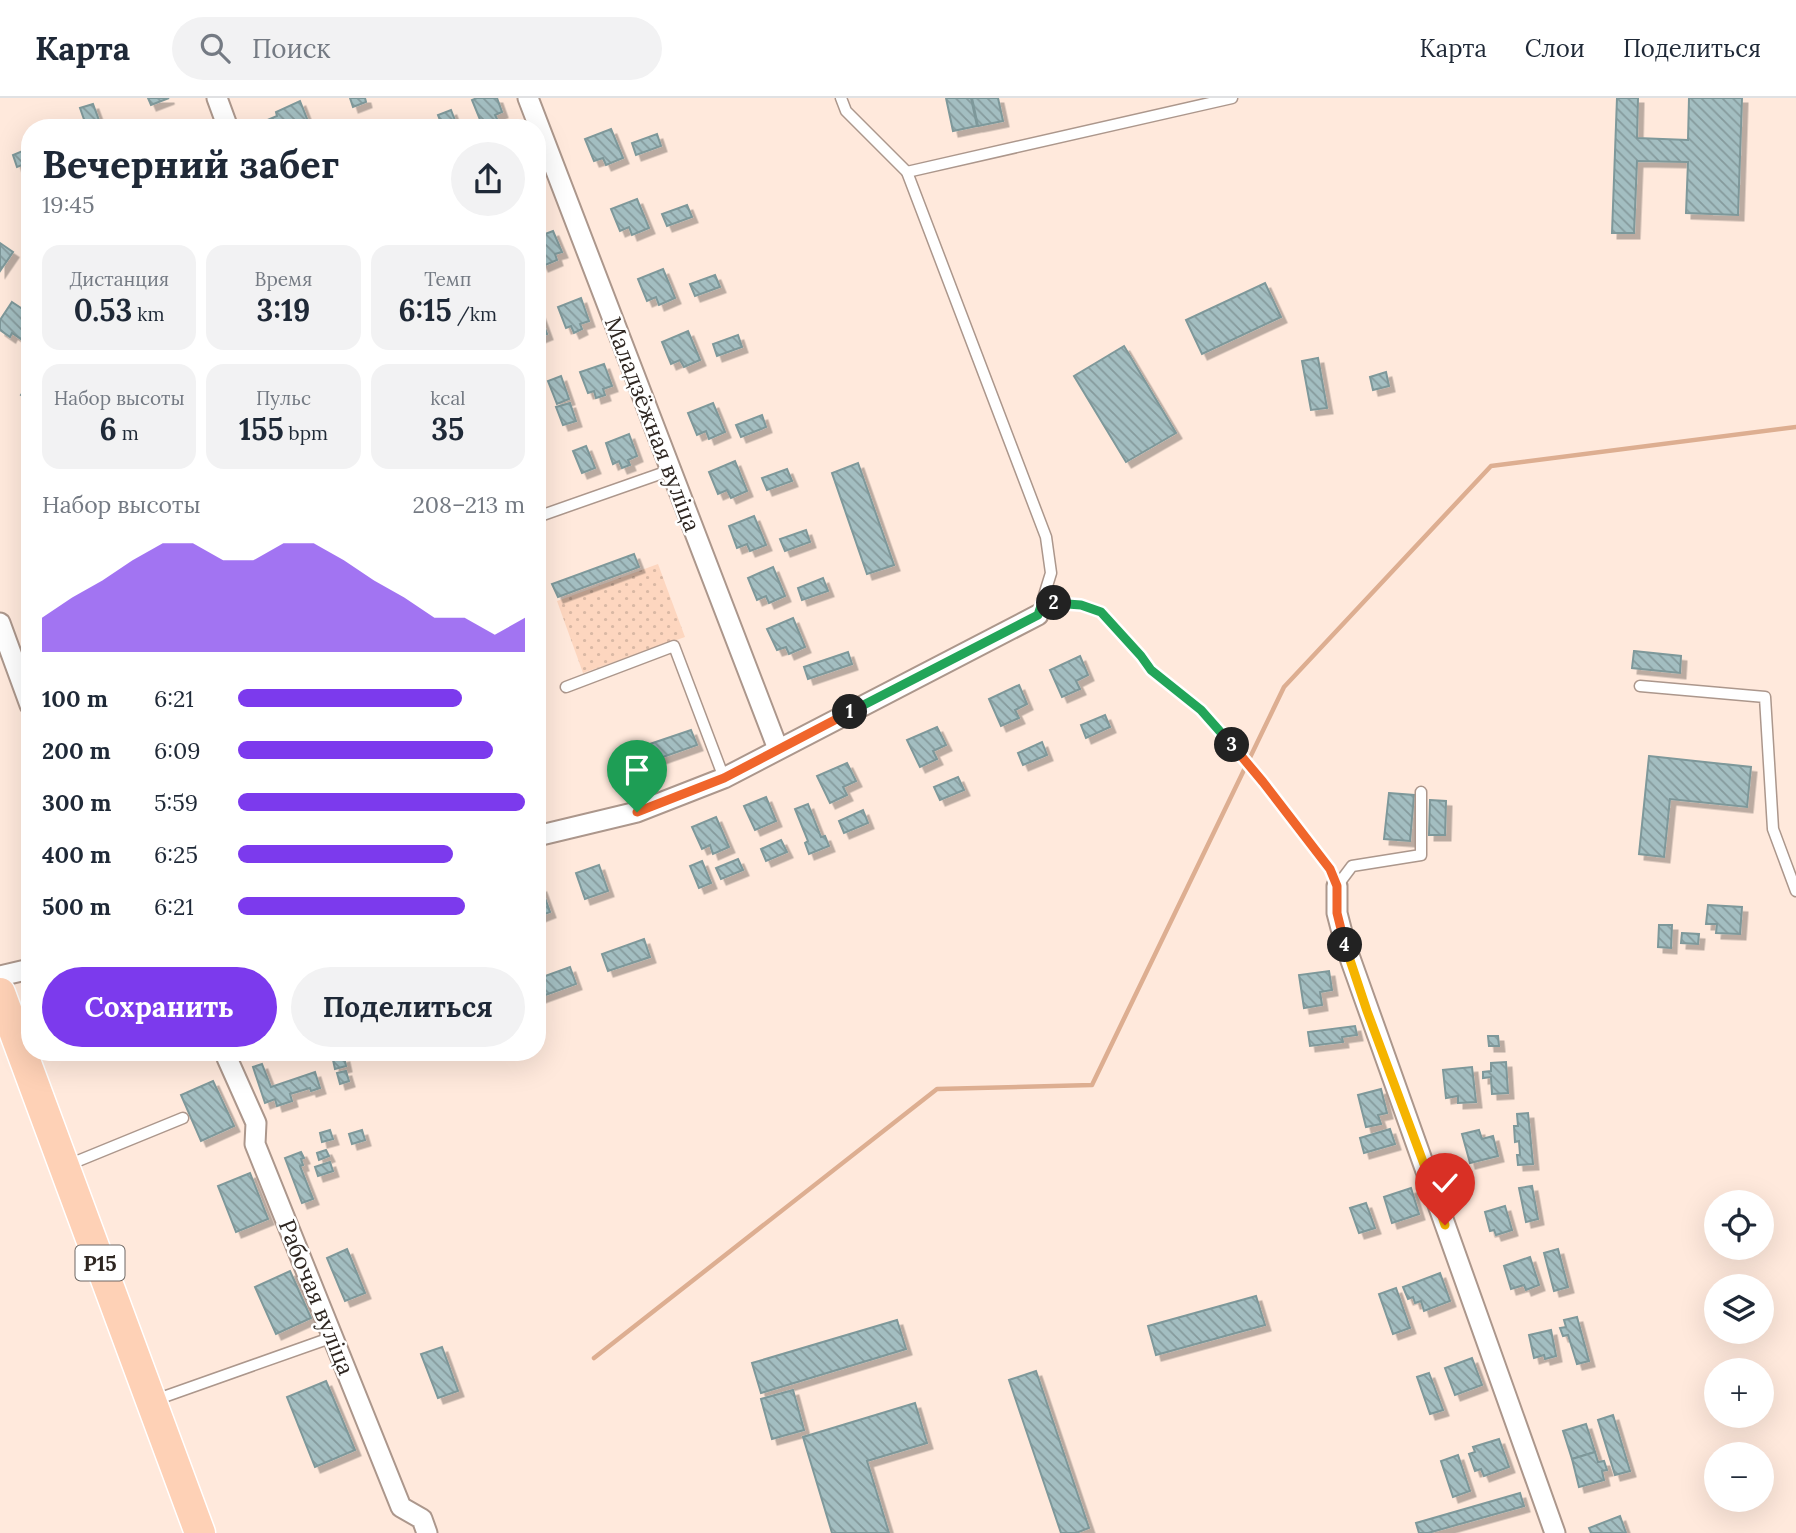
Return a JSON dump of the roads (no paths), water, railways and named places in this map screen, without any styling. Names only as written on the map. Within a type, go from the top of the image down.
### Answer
[{"type":"main road","name":"Р15","points":[[0,993],[21,1050]]},
{"type":"main road","name":"Р15","points":[[25,1061],[200,1533]]},
{"type":"street","points":[[218,98],[225,119]]},
{"type":"street","name":"Маладзёжная вуліца","points":[[528,98],[536,119]]},
{"type":"street","name":"Маладзёжная вуліца","points":[[546,145],[778,750]]},
{"type":"street","points":[[546,834],[637,812],[724,778],[1040,609]]},
{"type":"street","points":[[0,624],[21,681]]},
{"type":"street","points":[[1337,886],[1337,913],[1345,944],[1555,1533]]},
{"type":"street","points":[[0,976],[21,971]]},
{"type":"street","name":"Рабочая вуліца","points":[[228,1061],[256,1124],[255,1144],[401,1507],[422,1519],[427,1533]]},
{"type":"lane","points":[[841,98],[846,111],[907,172],[1046,537],[1051,573],[1040,609]]},
{"type":"lane","points":[[907,172],[1232,98]]},
{"type":"lane","points":[[546,514],[671,470]]},
{"type":"lane","points":[[566,687],[674,646],[724,778]]},
{"type":"lane","points":[[1640,686],[1765,697],[1773,829],[1796,891]]},
{"type":"lane","points":[[1337,886],[1352,866],[1421,855],[1421,792]]},
{"type":"lane","points":[[64,1166],[183,1118]]},
{"type":"lane","points":[[151,1401],[333,1337]]},
{"type":"waterway","points":[[594,1358],[937,1089],[1092,1085],[1284,687],[1491,466],[1796,427]]}]
